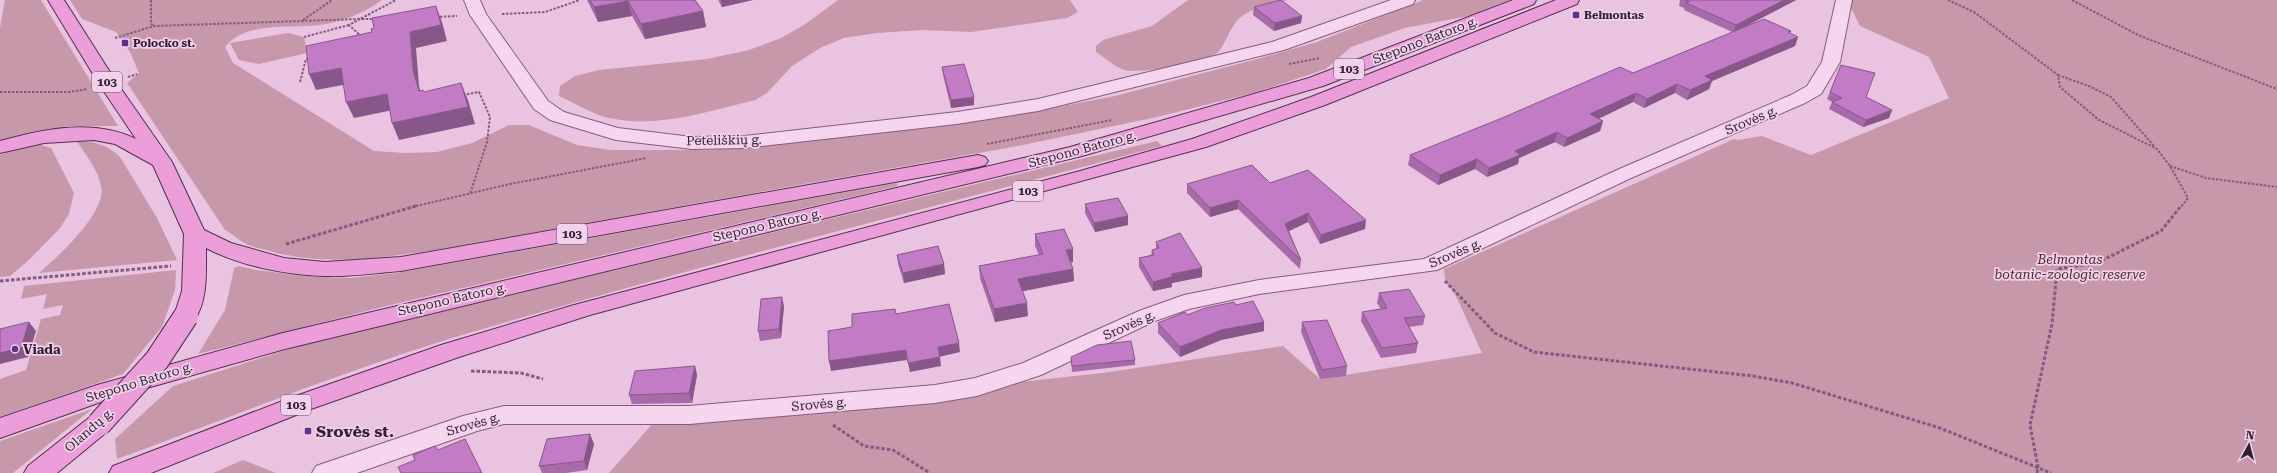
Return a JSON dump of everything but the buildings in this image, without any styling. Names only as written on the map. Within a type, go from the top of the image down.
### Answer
[{"type":"main road","name":"103","points":[[56,0],[108,84],[162,162],[195,234],[223,248],[250,257],[284,265],[325,269],[401,264],[1166,127]]},
{"type":"main road","name":"Stepono Batoro g.","points":[[0,428],[106,391],[283,341],[1067,154],[1166,127],[1316,82],[1528,0]]},
{"type":"main road","name":"Stepono Batoro g.","points":[[123,473],[302,403],[457,348],[582,310],[1199,143],[1318,101],[1571,0]]},
{"type":"main road","points":[[0,147],[52,135],[102,135],[122,139],[162,162]]},
{"type":"main road","name":"Olandų g.","points":[[38,473],[99,424],[144,377],[167,349],[186,316],[194,291],[195,234]]},
{"type":"street","name":"Peteliškių g.","points":[[475,8],[541,105],[557,116],[616,134],[692,143],[744,142],[957,118],[1038,105],[1105,90],[1278,46],[1408,0]]},
{"type":"street","name":"Srovės g.","points":[[326,473],[472,422],[504,415],[689,415],[936,394],[977,387],[1032,369],[1148,316],[1184,303],[1259,287],[1429,266],[1624,174],[1792,102],[1814,90],[1831,62],[1844,0]]},
{"type":"path","points":[[151,0],[151,24],[154,26]]},
{"type":"path","points":[[303,20],[332,0]]},
{"type":"path","points":[[304,37],[349,25],[396,0]]},
{"type":"path","points":[[433,17],[475,8],[545,12],[580,0]]},
{"type":"path","points":[[1948,0],[1974,12],[2058,75],[2089,86],[2111,97],[2170,166],[2188,198],[2161,231],[2097,263],[2057,269],[2052,324],[2030,425],[2038,467],[2037,473]]},
{"type":"path","points":[[2072,0],[2138,35],[2277,89]]},
{"type":"path","points":[[115,38],[154,26],[382,18]]},
{"type":"path","points":[[349,25],[366,41]]},
{"type":"path","points":[[300,82],[306,59],[313,57]]},
{"type":"path","points":[[0,92],[69,92],[108,84],[137,74]]},
{"type":"path","points":[[2058,75],[2060,87],[2099,120],[2157,149]]},
{"type":"path","points":[[458,96],[479,92],[490,117],[487,142],[470,194]]},
{"type":"path","points":[[288,244],[417,206],[571,172],[654,157]]},
{"type":"path","points":[[2170,166],[2206,178],[2277,187]]},
{"type":"path","points":[[0,281],[177,266]]},
{"type":"path","points":[[1442,278],[1496,333],[1534,352],[1753,376],[1792,383],[1879,408],[1932,426],[2051,473]]},
{"type":"path","points":[[471,371],[521,373],[543,379]]},
{"type":"path","points":[[814,405],[827,421],[864,446],[893,450],[930,473]]},
{"type":"green space","points":[[5,0],[41,0],[118,126],[68,126],[0,141],[0,28]]},
{"type":"green space","points":[[70,0],[382,0],[370,8],[341,21],[314,26],[272,27],[259,29],[246,32],[235,38],[225,47],[233,63],[374,151],[406,153],[437,152],[472,143],[509,125],[529,125],[577,145],[611,150],[711,150],[839,137],[1037,111],[1115,96],[1317,42],[1423,0],[1509,0],[1469,16],[1405,28],[1351,47],[1326,69],[1257,92],[1157,117],[1023,145],[435,250],[372,258],[329,260],[287,255],[253,247],[225,230],[127,83],[139,73],[130,52],[116,32],[82,19]]},
{"type":"green space","points":[[838,0],[1070,0],[1078,12],[1067,18],[971,32],[922,30],[877,33],[844,38],[820,48],[792,66],[767,93],[755,100],[683,117],[646,121],[627,121],[609,118],[590,111],[559,96],[560,86],[575,76],[599,70],[707,59],[749,50],[781,38],[804,25]]},
{"type":"green space","points":[[1188,0],[1288,0],[1260,7],[1246,13],[1231,29],[1219,51],[1202,60],[1158,69],[1132,71],[1121,69],[1096,52],[1096,46],[1103,40],[1152,26]]},
{"type":"green space","name":"Belmontas botanic-zoologic reserve","points":[[1847,0],[2277,0],[2277,473],[609,473],[654,422],[1102,373],[1283,346],[1320,379],[1482,353],[1456,296],[1445,279],[1444,269],[1734,139],[1738,140],[1762,136],[1811,155],[1949,98],[1929,57],[1860,26]]},
{"type":"green space","points":[[288,33],[304,37],[307,53],[259,64],[239,60],[230,43]]},
{"type":"green space","points":[[76,140],[100,144],[110,149],[120,157],[157,218],[177,260],[39,273],[79,234],[89,221],[101,197],[101,186],[97,174],[91,162]]},
{"type":"green space","points":[[1157,141],[1162,146],[629,287],[452,338],[326,381],[117,459],[115,439],[173,386],[305,344]]},
{"type":"green space","points":[[41,145],[51,148],[74,193],[69,214],[60,228],[30,259],[10,276],[0,277],[0,155],[17,149]]},
{"type":"green space","points":[[897,183],[898,186],[382,307],[198,354],[225,310],[234,268],[239,266],[256,270],[304,276],[350,278],[397,273]]},
{"type":"green space","points":[[176,270],[175,290],[162,327],[123,374],[0,417],[0,379],[26,370],[41,319],[60,315],[63,305],[43,309],[47,294],[21,299],[24,286]]},
{"type":"green space","points":[[92,409],[13,473],[0,473],[0,441]]},
{"type":"green space","points":[[243,460],[276,473],[213,473]]},
{"type":"place","name":"Belmontas","points":[[1576,15]]},
{"type":"place","name":"Polocko st.","points":[[125,43]]},
{"type":"place","name":"Viada","points":[[15,349]]},
{"type":"place","name":"Srovės st.","points":[[308,431]]}]
